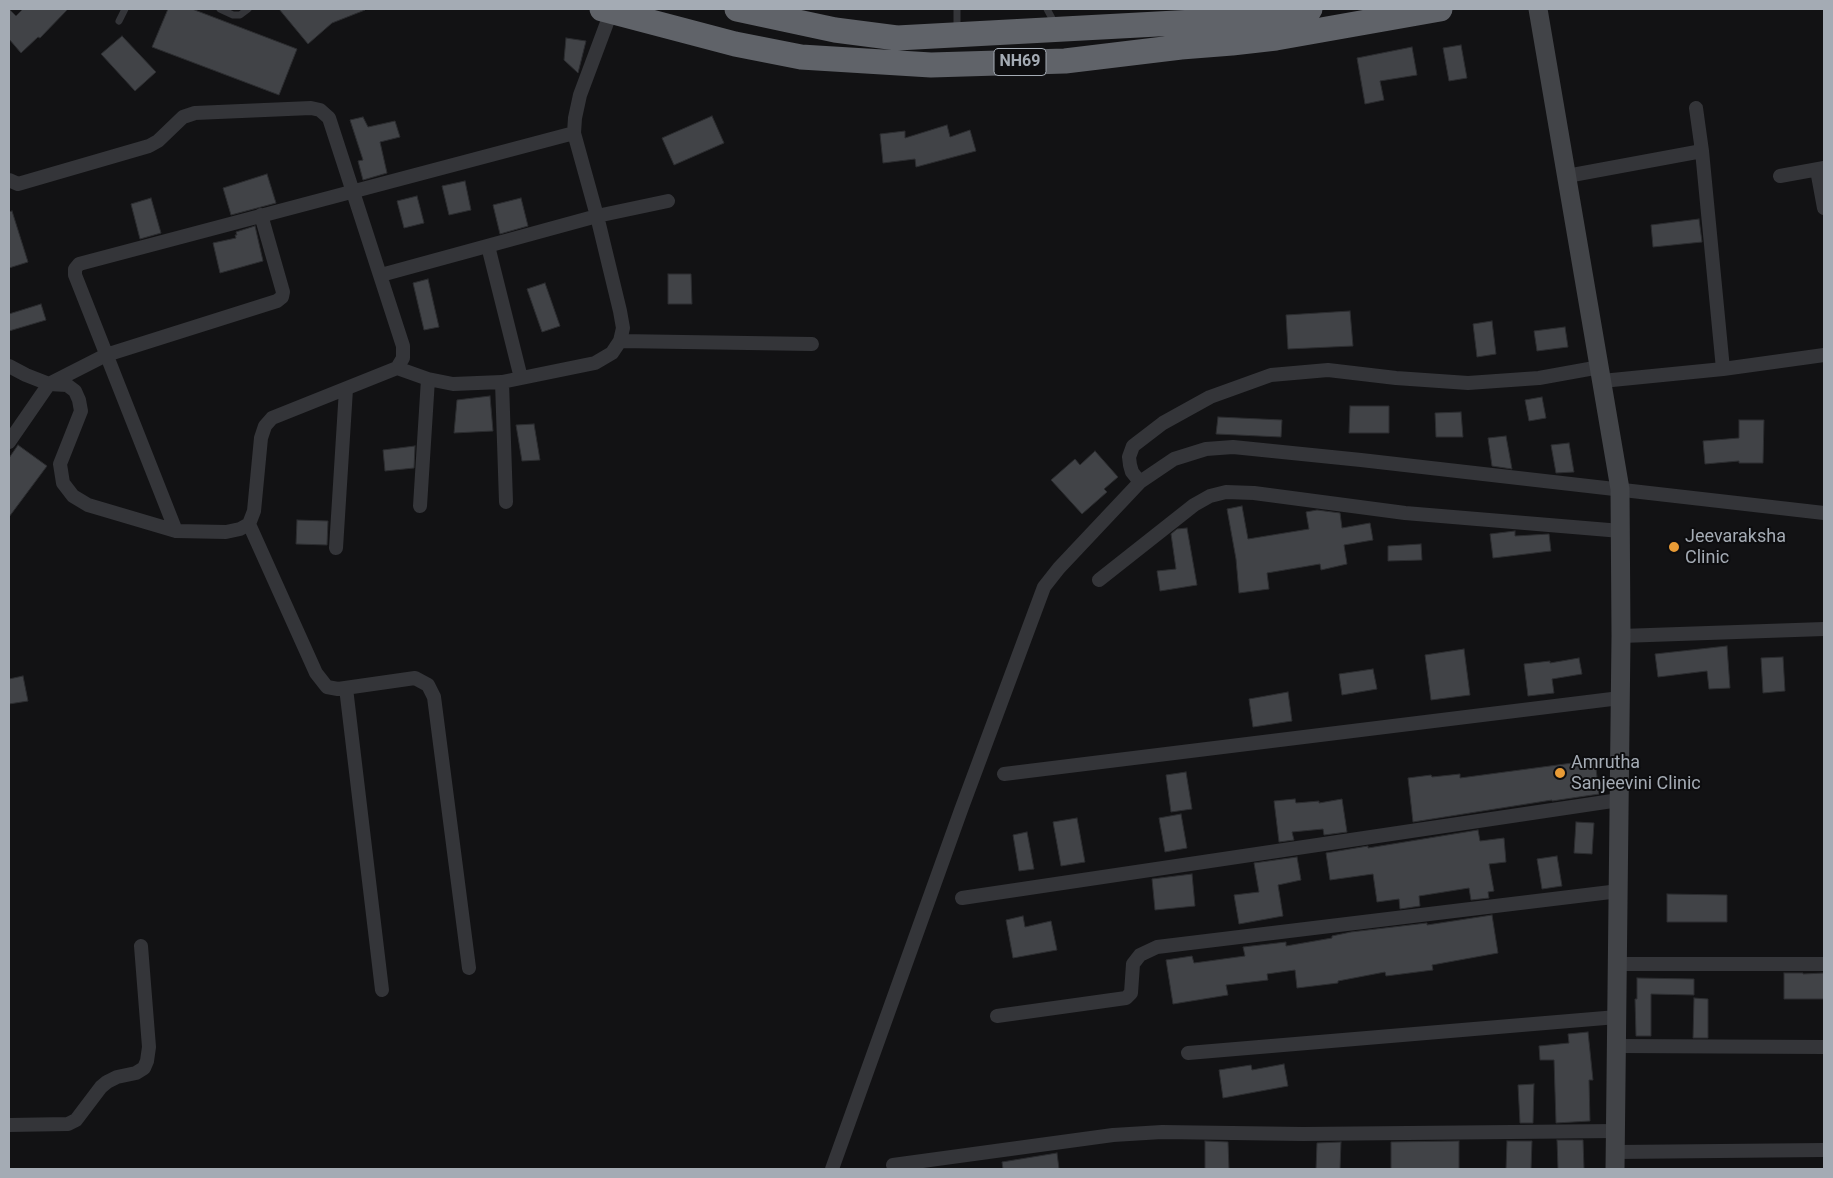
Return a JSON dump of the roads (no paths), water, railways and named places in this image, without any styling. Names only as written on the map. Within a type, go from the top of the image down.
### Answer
[{"type":"highway","name":"NH69","points":[[737,9],[835,30],[897,38],[957,35],[1053,19],[1213,21],[1310,9]]},
{"type":"highway","name":"NH69","points":[[607,10],[735,44],[801,57],[931,65],[1065,61],[1276,38],[1440,9]]},
{"type":"highway","points":[[896,62],[897,38]]},
{"type":"main road","points":[[1538,9],[1601,374],[1620,508],[1621,636],[1616,1161]]},
{"type":"street","points":[[397,368],[428,379],[453,384],[502,382],[595,363],[612,352],[620,342],[623,328],[620,311],[597,216],[574,133],[580,95],[607,10]]},
{"type":"street","points":[[9,180],[18,184],[149,146],[158,141],[172,125],[183,117],[195,113],[311,108],[320,110],[329,118],[403,346],[403,358],[397,368],[272,418],[265,426],[261,438],[254,511],[249,524],[240,529],[226,532],[176,531],[88,505],[73,496],[64,483],[60,464],[81,411],[75,391],[68,385],[49,384],[9,366]]},
{"type":"street","points":[[1696,108],[1702,151],[1723,369]]},
{"type":"street","points":[[176,531],[75,275],[75,269],[79,264],[352,190],[574,133]]},
{"type":"street","points":[[1568,176],[1702,151]]},
{"type":"street","points":[[1780,176],[1820,169],[1824,208]]},
{"type":"street","points":[[381,275],[597,216],[668,201]]},
{"type":"street","points":[[9,442],[49,384],[106,355],[277,301],[282,297],[283,292],[262,215]]},
{"type":"street","points":[[488,246],[521,378]]},
{"type":"street","points":[[620,342],[812,344]]},
{"type":"street","points":[[1140,482],[1132,472],[1130,465],[1129,457],[1133,446],[1163,423],[1210,397],[1271,375],[1328,370],[1468,384],[1601,374],[1723,369],[1824,355]]},
{"type":"street","points":[[420,506],[428,379]]},
{"type":"street","points":[[502,382],[506,502]]},
{"type":"street","points":[[336,548],[346,389]]},
{"type":"street","points":[[832,1169],[1044,587],[1059,568],[1140,482],[1174,459],[1206,448],[1233,447],[1371,461],[1620,508]]},
{"type":"street","points":[[1099,580],[1194,505],[1210,496],[1226,492],[1254,493],[1405,513],[1620,508],[1824,513]]},
{"type":"street","points":[[249,524],[316,673],[327,687],[338,689],[415,678],[428,684],[434,697],[469,968]]},
{"type":"street","points":[[1621,636],[1824,629]]},
{"type":"street","points":[[346,688],[382,990]]},
{"type":"street","points":[[1004,774],[1620,698]]},
{"type":"street","points":[[962,898],[1619,800]]},
{"type":"street","points":[[997,1016],[1126,998],[1132,993],[1133,964],[1140,955],[1157,947],[1618,890]]},
{"type":"street","points":[[9,1125],[68,1124],[76,1120],[108,1082],[117,1077],[136,1073],[144,1068],[149,1047],[141,946]]},
{"type":"street","points":[[1618,964],[1824,964]]},
{"type":"street","points":[[1188,1053],[1617,1017]]},
{"type":"street","points":[[1617,1046],[1824,1047]]},
{"type":"street","points":[[893,1165],[1113,1135],[1162,1132],[1303,1134],[1616,1131]]},
{"type":"street","points":[[1616,1161],[1824,1150]]},
{"type":"lane","points":[[119,21],[124,9]]},
{"type":"lane","points":[[220,9],[240,15],[248,9]]},
{"type":"lane","points":[[957,9],[957,35]]},
{"type":"place","name":"Jeevaraksha Clinic","points":[[1674,547]]},
{"type":"place","name":"Amrutha Sanjeevini Clinic","points":[[1560,773]]}]
